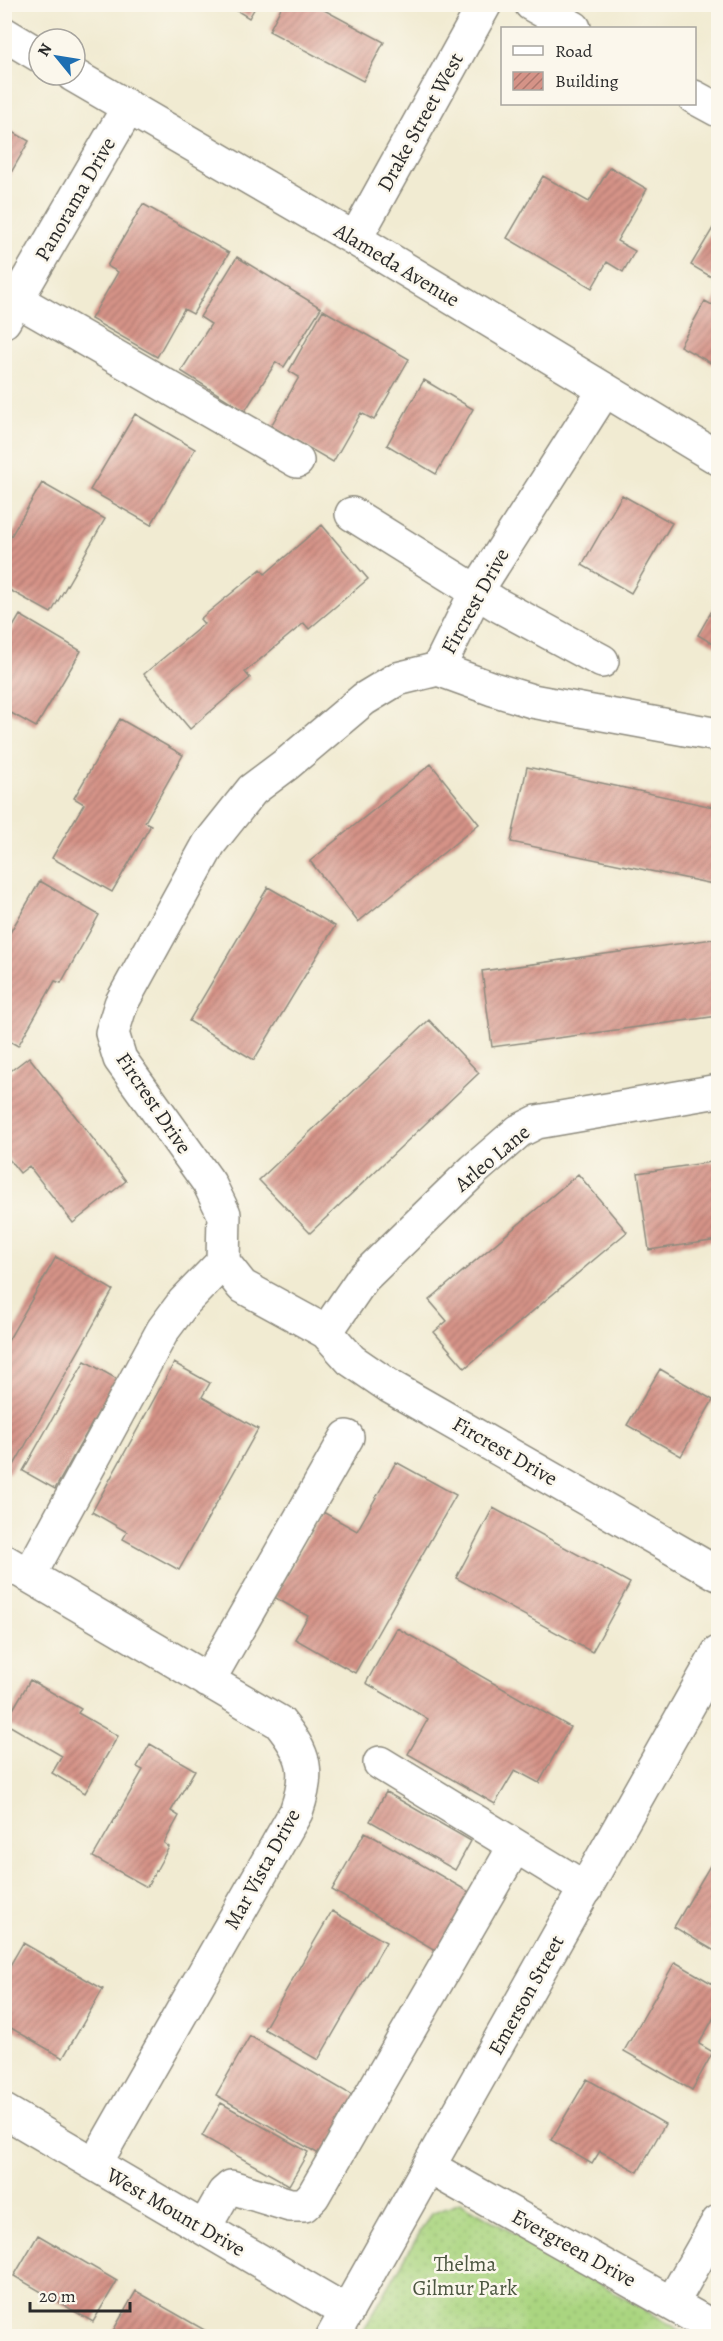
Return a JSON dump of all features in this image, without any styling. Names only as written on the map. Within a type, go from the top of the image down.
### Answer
[{"type":"street","name":"Drake Street West","points":[[355,239],[485,4]]},
{"type":"street","points":[[531,4],[572,27]]},
{"type":"street","points":[[4,34],[27,48]]},
{"type":"street","name":"Alameda Avenue","points":[[87,83],[355,239],[718,458]]},
{"type":"street","points":[[696,98],[718,110]]},
{"type":"street","name":"Panorama Drive","points":[[11,310],[128,108]]},
{"type":"street","points":[[11,310],[297,461]]},
{"type":"street","name":"Fircrest Drive","points":[[604,391],[476,592],[438,669],[397,679],[364,699],[252,790],[209,844],[121,1004],[112,1033],[120,1059],[209,1183],[224,1214],[223,1262],[242,1286],[326,1332],[351,1360],[389,1386],[718,1574]]},
{"type":"street","points":[[352,514],[476,592],[602,661]]},
{"type":"street","points":[[438,669],[532,701],[718,735]]},
{"type":"street","name":"Arleo Lane","points":[[326,1332],[363,1278],[474,1170],[519,1131],[537,1122],[718,1091]]},
{"type":"street","points":[[17,1569],[163,1330],[184,1302],[223,1262]]},
{"type":"street","points":[[208,1681],[347,1437]]},
{"type":"street","name":"Mar Vista Drive","points":[[17,1569],[279,1722],[295,1741],[304,1766],[304,1789],[296,1812],[95,2164]]},
{"type":"street","name":"Emerson Street","points":[[340,2324],[718,1653]]},
{"type":"street","points":[[380,1763],[586,1889]]},
{"type":"street","points":[[204,2228],[224,2193],[231,2187],[290,2205],[304,2205],[313,2196],[515,1846]]},
{"type":"street","name":"West Mount Drive","points":[[4,2111],[204,2228],[340,2324]]},
{"type":"street","name":"Evergreen Drive","points":[[429,2167],[718,2330]]},
{"type":"street","points":[[672,2303],[718,2222]]},
{"type":"green space","name":"Thelma Gilmur Park","points":[[460,2202],[690,2336],[360,2336],[431,2213]]},
{"type":"building","points":[[226,4],[257,4],[249,18]]},
{"type":"building","points":[[283,4],[313,4],[384,42],[363,81],[269,31]]},
{"type":"building","points":[[4,127],[29,141],[4,185]]},
{"type":"building","points":[[610,167],[647,189],[617,241],[635,251],[623,272],[607,262],[592,288],[507,238],[543,176],[589,202]]},
{"type":"building","points":[[143,204],[229,253],[193,314],[184,309],[157,357],[91,319],[118,272],[107,266]]},
{"type":"building","points":[[716,223],[718,224],[718,281],[691,265]]},
{"type":"building","points":[[237,257],[321,308],[284,367],[276,362],[245,411],[181,371],[211,324],[200,317]]},
{"type":"building","points":[[718,293],[718,367],[680,346],[705,301],[712,305]]},
{"type":"building","points":[[323,310],[409,359],[374,420],[361,413],[333,462],[271,426],[299,377],[289,371]]},
{"type":"building","points":[[424,380],[473,409],[436,474],[387,445]]},
{"type":"building","points":[[135,414],[195,449],[151,525],[90,490]]},
{"type":"building","points":[[42,483],[105,519],[51,613],[4,587],[4,548]]},
{"type":"building","points":[[622,495],[672,523],[631,593],[582,565]]},
{"type":"building","points":[[322,525],[368,579],[309,629],[304,623],[245,672],[250,678],[190,729],[144,674],[204,624],[200,619],[261,569],[265,574]]},
{"type":"building","points":[[718,600],[718,647],[698,635]]},
{"type":"building","points":[[20,615],[81,651],[36,727],[4,709],[4,642]]},
{"type":"building","points":[[120,719],[183,755],[145,822],[151,825],[112,892],[52,858],[84,804],[74,798]]},
{"type":"building","points":[[431,764],[479,824],[358,922],[310,861]]},
{"type":"building","points":[[527,767],[718,808],[718,885],[511,842]]},
{"type":"building","points":[[40,881],[99,915],[61,983],[55,981],[18,1046],[4,1038],[4,943]]},
{"type":"building","points":[[268,887],[335,926],[254,1060],[189,1021]]},
{"type":"building","points":[[713,939],[718,984],[718,1016],[492,1047],[482,971]]},
{"type":"building","points":[[429,1020],[479,1073],[310,1233],[259,1180]]},
{"type":"building","points":[[29,1057],[126,1181],[73,1223],[29,1166],[20,1173],[4,1153],[4,1076]]},
{"type":"building","points":[[718,1161],[718,1240],[649,1250],[638,1173]]},
{"type":"building","points":[[578,1174],[627,1232],[465,1368],[434,1332],[447,1321],[429,1300]]},
{"type":"building","points":[[56,1257],[113,1290],[9,1474],[4,1471],[4,1348]]},
{"type":"building","points":[[85,1361],[117,1379],[55,1489],[23,1471]]},
{"type":"building","points":[[174,1363],[210,1383],[202,1397],[258,1429],[179,1570],[123,1539],[127,1532],[92,1512]]},
{"type":"building","points":[[660,1369],[713,1400],[681,1456],[627,1425]]},
{"type":"building","points":[[396,1462],[456,1495],[355,1673],[295,1639],[308,1616],[274,1597],[323,1512],[357,1531]]},
{"type":"building","points":[[493,1508],[630,1583],[592,1652],[456,1578]]},
{"type":"building","points":[[397,1628],[570,1727],[539,1783],[515,1770],[495,1804],[408,1754],[428,1719],[366,1683]]},
{"type":"building","points":[[30,1680],[81,1709],[78,1713],[118,1736],[85,1793],[52,1773],[62,1756],[5,1723]]},
{"type":"building","points":[[150,1744],[195,1770],[171,1811],[179,1816],[164,1843],[169,1847],[147,1887],[93,1857],[143,1770],[137,1767]]},
{"type":"building","points":[[386,1792],[471,1841],[455,1870],[370,1821]]},
{"type":"building","points":[[365,1832],[476,1896],[442,1954],[332,1890]]},
{"type":"building","points":[[718,1852],[718,1953],[674,1927]]},
{"type":"building","points":[[332,1911],[386,1942],[318,2060],[264,2029]]},
{"type":"building","points":[[23,1943],[103,1989],[63,2058],[4,2024],[4,1976]]},
{"type":"building","points":[[675,1962],[718,1987],[718,2010],[699,2044],[713,2052],[692,2090],[624,2051]]},
{"type":"building","points":[[250,2036],[357,2098],[324,2157],[216,2095]]},
{"type":"building","points":[[587,2079],[665,2124],[638,2172],[600,2151],[592,2164],[551,2140]]},
{"type":"building","points":[[221,2103],[308,2152],[289,2185],[202,2136]]},
{"type":"building","points":[[38,2235],[117,2281],[93,2322],[14,2276]]},
{"type":"building","points":[[136,2291],[215,2336],[110,2336]]}]
